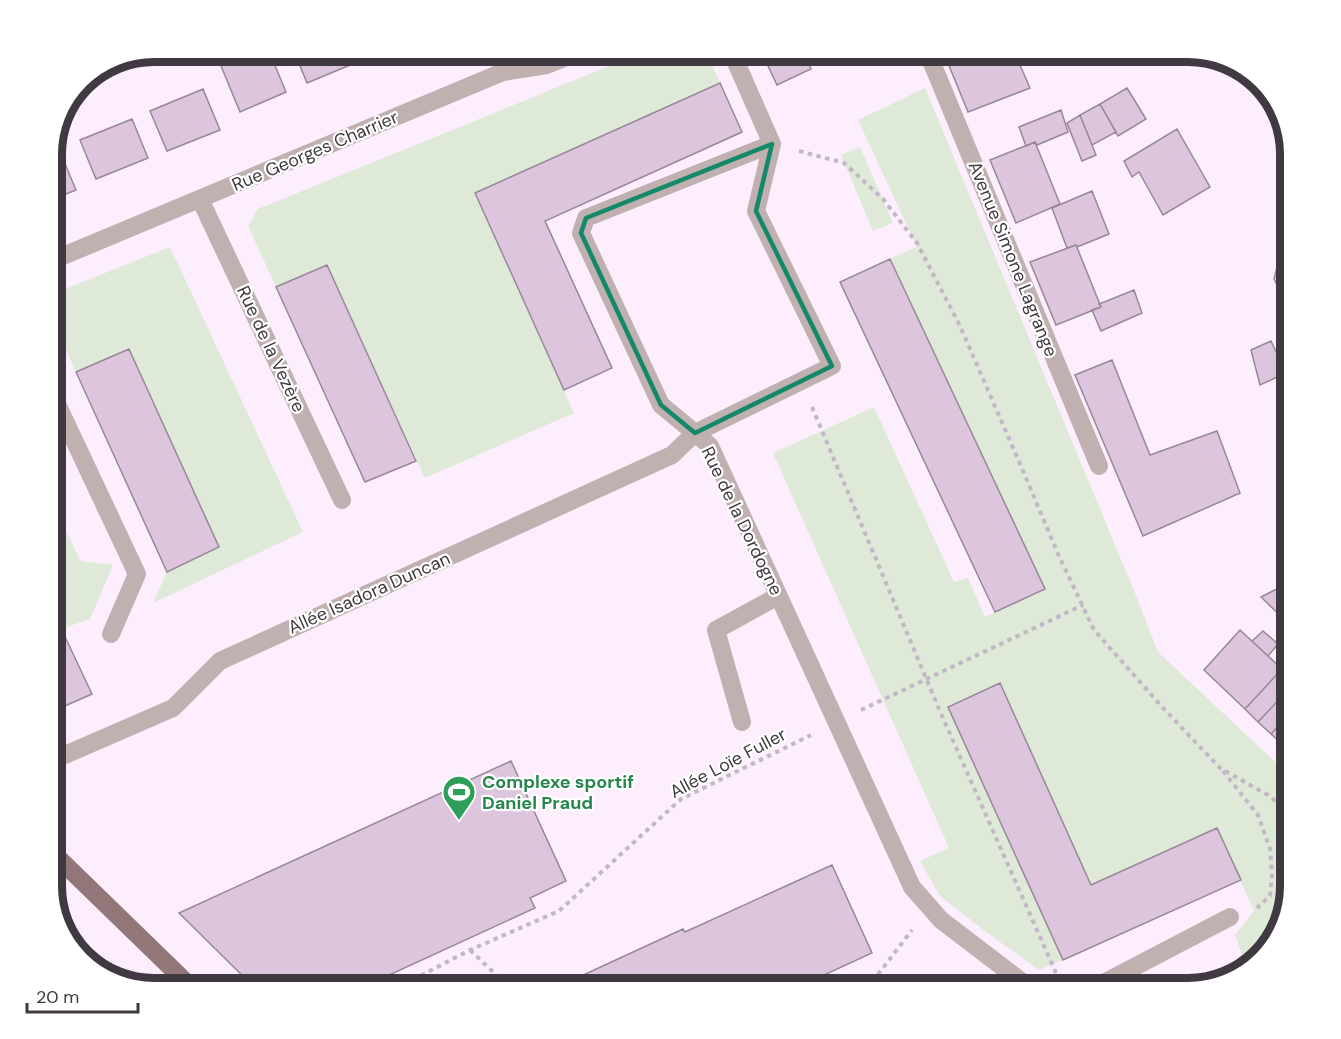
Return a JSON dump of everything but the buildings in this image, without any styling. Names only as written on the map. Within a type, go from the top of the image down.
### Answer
[{"type":"main road","points":[[62,862],[181,977]]},
{"type":"street","name":"Rue Georges Charrier","points":[[62,256],[503,72],[554,62]]},
{"type":"street","points":[[695,434],[661,405],[580,233],[586,218],[772,144],[736,62]]},
{"type":"street","name":"Avenue Simone Lagrange","points":[[932,62],[1099,466]]},
{"type":"street","name":"Rue de la Dordogne","points":[[772,144],[756,211],[832,366],[695,434],[710,446],[912,888],[941,920],[1016,977]]},
{"type":"street","name":"Rue de la Vezère","points":[[200,199],[342,500]]},
{"type":"street","points":[[62,414],[137,574],[111,634]]},
{"type":"street","name":"Allée Isadora Duncan","points":[[62,756],[173,708],[220,660],[672,455],[695,434]]},
{"type":"street","points":[[742,722],[716,630],[778,596]]},
{"type":"street","points":[[1115,977],[1230,917]]},
{"type":"path","points":[[772,144],[844,163],[883,199],[917,243],[960,326],[1058,554],[1094,630],[1220,768],[1258,815],[1270,849],[1272,873],[1270,896],[1254,911],[1230,917]]},
{"type":"path","points":[[801,381],[926,679],[1057,977]]},
{"type":"path","name":"Allée Loïe Fuller","points":[[418,977],[470,950],[560,911],[681,799],[1083,605]]},
{"type":"path","points":[[1220,768],[1268,795],[1280,805]]},
{"type":"path","points":[[875,977],[929,906]]},
{"type":"path","points":[[470,950],[498,977]]},
{"type":"highlighted area","points":[[772,144],[756,211],[832,366],[695,433],[661,405],[581,233],[586,218]]},
{"type":"green space","points":[[619,62],[711,62],[720,83],[475,193],[574,413],[425,478],[327,265],[276,287],[248,226],[258,209]]},
{"type":"green space","points":[[925,88],[1158,652],[1280,767],[1278,904],[1261,942],[1244,959],[1235,935],[1254,911],[1217,828],[1091,885],[1000,683],[948,707],[1063,960],[1039,970],[940,896],[920,861],[949,848],[773,453],[874,407],[954,582],[968,578],[985,617],[1044,589],[890,259],[917,247],[858,120]]},
{"type":"green space","points":[[860,147],[893,223],[873,231],[841,155]]},
{"type":"green space","points":[[170,247],[303,532],[153,603],[167,572],[218,547],[129,349],[76,372],[62,341],[62,290]]},
{"type":"green space","points":[[62,524],[81,561],[113,565],[90,619],[62,629]]},
{"type":"place","name":"Complexe sportif Daniel Praud","points":[[459,821]]}]
